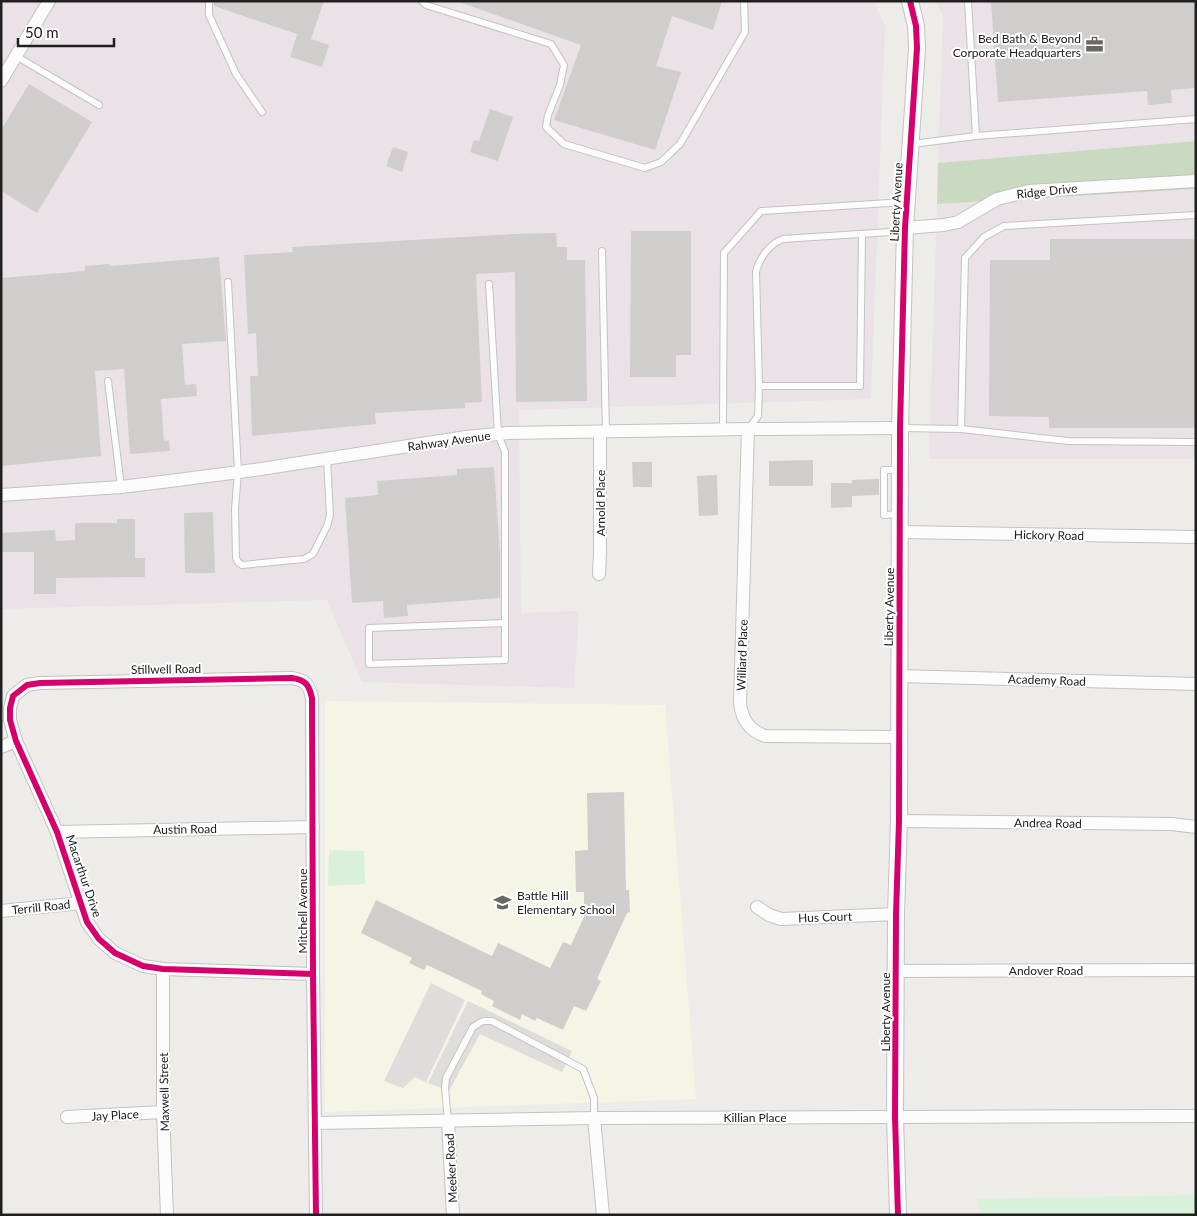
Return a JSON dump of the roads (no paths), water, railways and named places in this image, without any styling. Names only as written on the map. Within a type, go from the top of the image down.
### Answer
[{"type":"street","points":[[1,81],[49,1]]},
{"type":"street","name":"Liberty Avenue","points":[[898,1215],[896,914],[900,821],[900,428],[905,228],[917,48],[916,26],[910,1]]},
{"type":"street","name":"Ridge Drive","points":[[905,228],[958,222],[997,199],[1029,191],[1196,181]]},
{"type":"street","name":"Rahway Avenue","points":[[1,495],[121,487],[498,434],[723,429],[900,428]]},
{"type":"street","name":"Williard Place","points":[[748,429],[740,703],[741,713],[745,722],[757,733],[774,737],[899,737]]},
{"type":"street","name":"Arnold Place","points":[[598,574],[603,432]]},
{"type":"street","name":"Hickory Road","points":[[901,532],[1196,537]]},
{"type":"street","name":"Academy Road","points":[[899,676],[1196,684]]},
{"type":"street","name":"Stillwell Road","points":[[13,696],[27,685],[40,683],[292,678],[302,680],[309,686],[312,698]]},
{"type":"street","name":"Macarthur Drive","points":[[13,696],[10,720],[16,741],[57,832],[92,931],[115,953],[143,966],[163,969],[312,974]]},
{"type":"street","name":"Mitchell Avenue","points":[[312,698],[312,974],[316,1215]]},
{"type":"street","points":[[1,747],[16,741]]},
{"type":"street","name":"Andrea Road","points":[[900,821],[1172,824],[1196,827]]},
{"type":"street","name":"Austin Road","points":[[57,832],[313,827]]},
{"type":"street","name":"Terrill Road","points":[[1,911],[81,903]]},
{"type":"street","name":"Hus Court","points":[[757,907],[769,915],[781,919],[896,914]]},
{"type":"street","name":"Maxwell Street","points":[[163,969],[163,1112],[167,1215]]},
{"type":"street","name":"Andover Road","points":[[896,971],[1196,970]]},
{"type":"street","name":"Jay Place","points":[[68,1117],[163,1112]]},
{"type":"street","name":"Killian Place","points":[[315,1123],[594,1118],[1196,1116]]},
{"type":"street","points":[[594,1118],[602,1215]]},
{"type":"street","name":"Meeker Road","points":[[448,1121],[453,1215]]},
{"type":"lane","points":[[209,1],[209,15],[236,74],[262,112]]},
{"type":"lane","points":[[422,1],[426,5],[551,44],[564,65],[560,85],[548,115],[546,127],[564,144],[645,168],[661,162],[680,144],[745,32],[744,1]]},
{"type":"lane","points":[[968,1],[976,136]]},
{"type":"lane","points":[[16,56],[99,105]]},
{"type":"lane","points":[[910,144],[976,136],[1196,119]]},
{"type":"lane","points":[[723,429],[724,253],[761,211],[907,202]]},
{"type":"lane","points":[[961,429],[965,258],[984,237],[1004,226],[1196,215]]},
{"type":"lane","points":[[748,429],[758,416],[756,272],[759,262],[774,242],[783,239],[890,232],[905,228]]},
{"type":"lane","points":[[759,386],[860,386],[862,234]]},
{"type":"lane","points":[[602,251],[603,432]]},
{"type":"lane","points":[[228,282],[238,472],[234,509],[236,558],[238,562],[242,564],[304,559],[313,554],[327,526],[330,515],[327,459]]},
{"type":"lane","points":[[489,284],[498,434],[505,452],[505,660],[369,664],[369,628],[504,623]]},
{"type":"lane","points":[[108,381],[121,487]]},
{"type":"lane","points":[[900,428],[961,429],[1068,441],[1196,442]]},
{"type":"lane","points":[[448,1121],[446,1078],[473,1027],[483,1021],[492,1022],[583,1069],[594,1098],[594,1118]]},
{"type":"place","name":"Bed Bath & Beyond Corporate Headquarters","points":[[1095,45]]},
{"type":"place","name":"Battle Hill Elementary School","points":[[503,902]]}]
